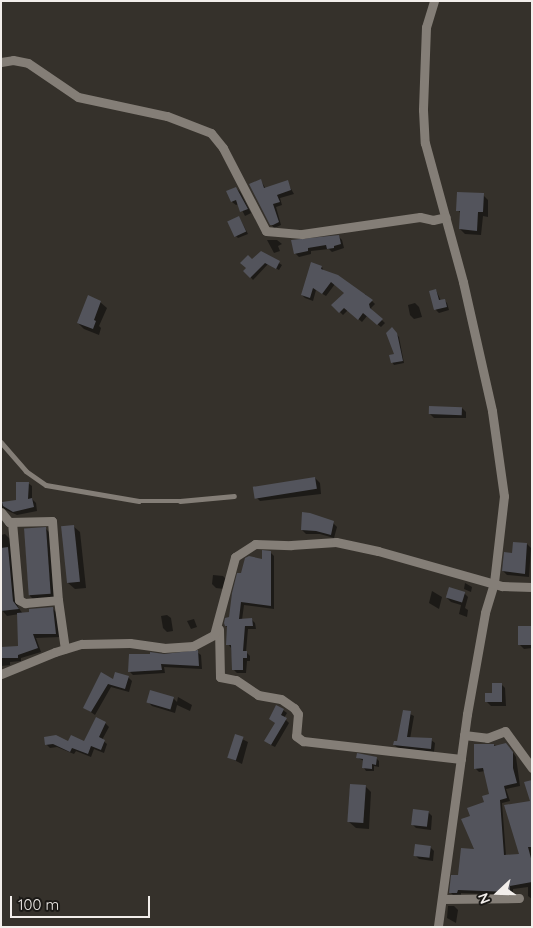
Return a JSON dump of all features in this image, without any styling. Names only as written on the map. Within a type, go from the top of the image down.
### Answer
[{"type":"street","points":[[434,1],[426,27],[423,110],[425,143],[440,218],[492,411],[504,496],[494,584],[484,613],[464,735],[438,927]]},
{"type":"street","points":[[1,62],[12,60],[28,63],[78,97],[167,116],[211,133],[223,148],[266,232],[302,234],[420,216],[440,218]]},
{"type":"street","points":[[1,512],[6,521],[52,521],[58,600],[65,648]]},
{"type":"street","points":[[12,522],[20,600],[25,603],[58,600]]},
{"type":"street","points":[[1,674],[65,648],[82,644],[130,643],[164,648],[193,646],[214,635],[235,557],[255,544],[291,545],[336,542],[378,551],[494,584],[532,587]]},
{"type":"street","points":[[220,617],[220,677],[236,680],[258,695],[281,699],[294,708],[298,714],[295,731],[299,739],[461,759]]},
{"type":"street","points":[[464,735],[485,738],[505,731],[532,768]]},
{"type":"street","points":[[442,899],[519,898]]},
{"type":"lane","points":[[1,442],[26,471],[46,485],[139,501],[180,501],[234,496]]},
{"type":"building","points":[[261,179],[264,188],[288,180],[291,190],[277,195],[280,202],[273,204],[279,222],[273,225],[270,225],[249,184]]},
{"type":"building","points":[[236,187],[248,209],[240,212],[236,200],[231,202],[226,191]]},
{"type":"building","points":[[457,192],[484,193],[483,212],[478,212],[477,231],[459,229],[460,211],[456,211]]},
{"type":"building","points":[[239,216],[246,231],[234,237],[227,221]]},
{"type":"building","points":[[339,235],[341,244],[334,246],[334,248],[327,249],[326,245],[308,248],[308,251],[294,254],[291,240]]},
{"type":"building","points":[[261,251],[280,261],[276,269],[265,263],[250,278],[243,271],[246,268],[240,263],[248,255],[252,259]]},
{"type":"building","points":[[311,262],[322,266],[321,269],[338,275],[373,300],[369,304],[370,308],[383,319],[377,325],[363,313],[358,320],[344,308],[339,313],[331,305],[344,293],[331,282],[322,294],[313,288],[310,298],[301,295]]},
{"type":"building","points":[[436,289],[439,300],[445,299],[447,307],[434,310],[429,291]]},
{"type":"building","points":[[88,295],[101,301],[94,320],[96,321],[93,329],[77,323]]},
{"type":"building","points":[[392,327],[397,333],[403,361],[391,363],[389,355],[394,354],[386,333]]},
{"type":"building","points":[[429,406],[462,407],[462,415],[429,414]]},
{"type":"building","points":[[315,477],[317,489],[255,499],[253,487]]},
{"type":"building","points":[[16,482],[29,482],[28,499],[32,498],[34,507],[13,512],[3,506],[2,502],[16,500]]},
{"type":"building","points":[[302,512],[334,521],[331,535],[301,530]]},
{"type":"building","points":[[74,525],[80,582],[67,583],[61,526]]},
{"type":"building","points":[[46,527],[51,594],[29,595],[24,529]]},
{"type":"building","points":[[513,542],[527,543],[525,574],[502,571],[504,552],[512,553]]},
{"type":"building","points":[[8,547],[13,601],[19,609],[1,611],[1,548]]},
{"type":"building","points":[[262,550],[271,551],[271,606],[241,602],[239,619],[252,618],[253,626],[245,626],[243,651],[247,651],[247,658],[243,658],[243,670],[232,670],[231,645],[226,645],[227,626],[224,623],[225,618],[229,617],[237,573],[241,573],[245,558],[249,556],[262,559]]},
{"type":"building","points":[[449,587],[465,592],[462,602],[446,598]]},
{"type":"building","points":[[53,607],[56,634],[33,634],[38,648],[18,655],[18,658],[1,658],[1,647],[18,646],[17,613],[29,612],[29,609]]},
{"type":"building","points":[[518,626],[532,626],[532,645],[518,645]]},
{"type":"building","points":[[198,650],[199,666],[161,664],[162,670],[128,672],[129,654],[150,654],[150,652],[164,654]]},
{"type":"building","points":[[101,672],[113,679],[115,672],[129,676],[125,689],[108,684],[91,712],[83,708]]},
{"type":"building","points":[[492,683],[502,683],[502,702],[485,702],[485,693],[492,693]]},
{"type":"building","points":[[150,690],[174,697],[170,709],[146,702]]},
{"type":"building","points":[[276,705],[284,709],[281,715],[287,718],[271,745],[264,741],[275,723],[269,719]]},
{"type":"building","points":[[403,710],[411,711],[407,737],[432,738],[431,749],[393,745],[394,741],[397,741]]},
{"type":"building","points":[[96,717],[106,722],[99,737],[105,740],[101,750],[91,746],[88,754],[72,748],[70,752],[53,744],[45,745],[44,737],[56,735],[68,741],[71,735],[84,741]]},
{"type":"building","points":[[235,734],[244,737],[236,761],[227,758]]},
{"type":"building","points":[[506,743],[513,752],[513,768],[517,783],[504,786],[507,798],[500,800],[504,855],[519,854],[504,805],[530,801],[524,782],[532,780],[532,847],[528,847],[532,862],[532,882],[510,886],[510,892],[458,890],[457,893],[449,893],[451,875],[458,875],[461,848],[474,849],[461,819],[470,816],[467,808],[484,802],[482,796],[489,794],[483,768],[474,769],[474,744],[494,744],[494,746]]},
{"type":"building","points":[[357,753],[377,757],[376,765],[372,764],[372,769],[362,768],[363,759],[356,758]]},
{"type":"building","points":[[350,784],[366,785],[363,823],[347,822]]},
{"type":"building","points":[[413,809],[429,811],[427,827],[411,825]]},
{"type":"building","points":[[415,844],[431,846],[429,858],[414,856]]}]
